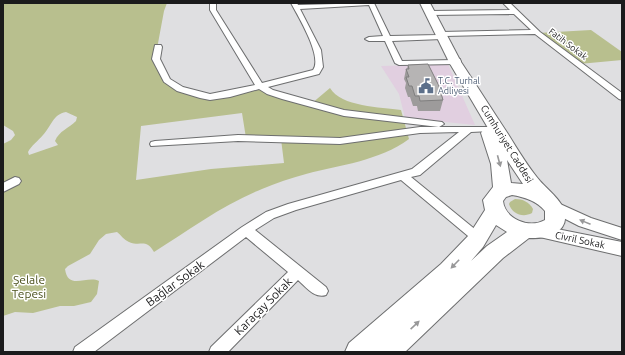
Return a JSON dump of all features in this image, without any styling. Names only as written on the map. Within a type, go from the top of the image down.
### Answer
[{"type":"highway","name":"Cumhuriyet Caddesi","points":[[455,62],[494,143],[500,164],[499,200]]},
{"type":"highway","name":"Cumhuriyet Caddesi","points":[[392,350],[494,252],[531,231],[546,229],[554,222],[554,211],[525,175],[455,62]]},
{"type":"highway","name":"Cumhuriyet Caddesi","points":[[499,200],[517,189],[527,190],[548,202]]},
{"type":"highway","points":[[499,200],[501,218],[509,224],[531,231]]},
{"type":"highway","points":[[358,352],[450,270],[478,238],[499,200]]},
{"type":"main road","points":[[425,3],[455,62]]},
{"type":"street","points":[[213,3],[213,10],[258,85],[270,92],[344,113],[453,126],[469,130]]},
{"type":"street","points":[[158,47],[156,59],[167,80],[180,89],[210,97],[230,94],[258,85],[312,74],[319,70],[319,55],[295,5],[371,3],[399,63],[455,62]]},
{"type":"street","name":"Fatih Sokak","points":[[506,3],[536,32],[622,97]]},
{"type":"street","points":[[430,13],[516,12]]},
{"type":"street","points":[[369,40],[442,35],[536,32]]},
{"type":"street","points":[[155,144],[238,138],[340,142],[420,130],[488,129]]},
{"type":"street","name":"Bağlar Sokak","points":[[81,352],[246,230],[270,216],[292,207],[404,177],[420,170],[469,130]]},
{"type":"street","points":[[404,177],[478,238]]},
{"type":"street","points":[[3,188],[15,181]]},
{"type":"street","name":"Civril Sokak","points":[[548,202],[585,222],[622,234]]},
{"type":"street","name":"Karaçay Sokak","points":[[217,352],[297,272],[246,230]]},
{"type":"street","name":"Civril Sokak","points":[[531,231],[622,248]]},
{"type":"street","points":[[297,272],[321,291]]},
{"type":"shaded area","name":"T.C. Turhal Adliyesi","points":[[448,64],[475,125],[405,118],[399,94],[381,66]]},
{"type":"green space","name":"Şelale Tepesi","points":[[3,3],[167,3],[164,11],[156,54],[172,84],[203,96],[259,85],[311,104],[330,88],[335,94],[352,103],[401,110],[409,139],[372,157],[295,177],[248,195],[207,218],[154,252],[148,245],[129,242],[117,232],[106,234],[99,240],[90,254],[65,269],[67,276],[74,281],[99,281],[97,294],[91,302],[74,306],[60,306],[33,313],[15,312],[3,316],[3,144],[11,140],[15,135],[13,131],[3,125]],"holes":[[[66,112],[77,117],[76,121],[57,138],[55,141],[58,145],[29,155],[29,150],[46,132],[55,118]],[[242,113],[246,138],[281,139],[284,163],[211,169],[136,180],[141,126]]]},
{"type":"green space","points":[[591,30],[622,52],[622,60],[579,64],[538,33]]},
{"type":"green space","points":[[515,199],[523,200],[528,203],[533,209],[532,213],[522,215],[515,213],[509,204]]},
{"type":"building","points":[[428,64],[439,86],[443,100],[420,101],[419,96],[415,96],[412,86],[409,86],[406,77],[409,77],[406,69],[409,69],[408,65]]},
{"type":"place","name":"T.C. Turhal Adliyesi","points":[[426,86]]}]
